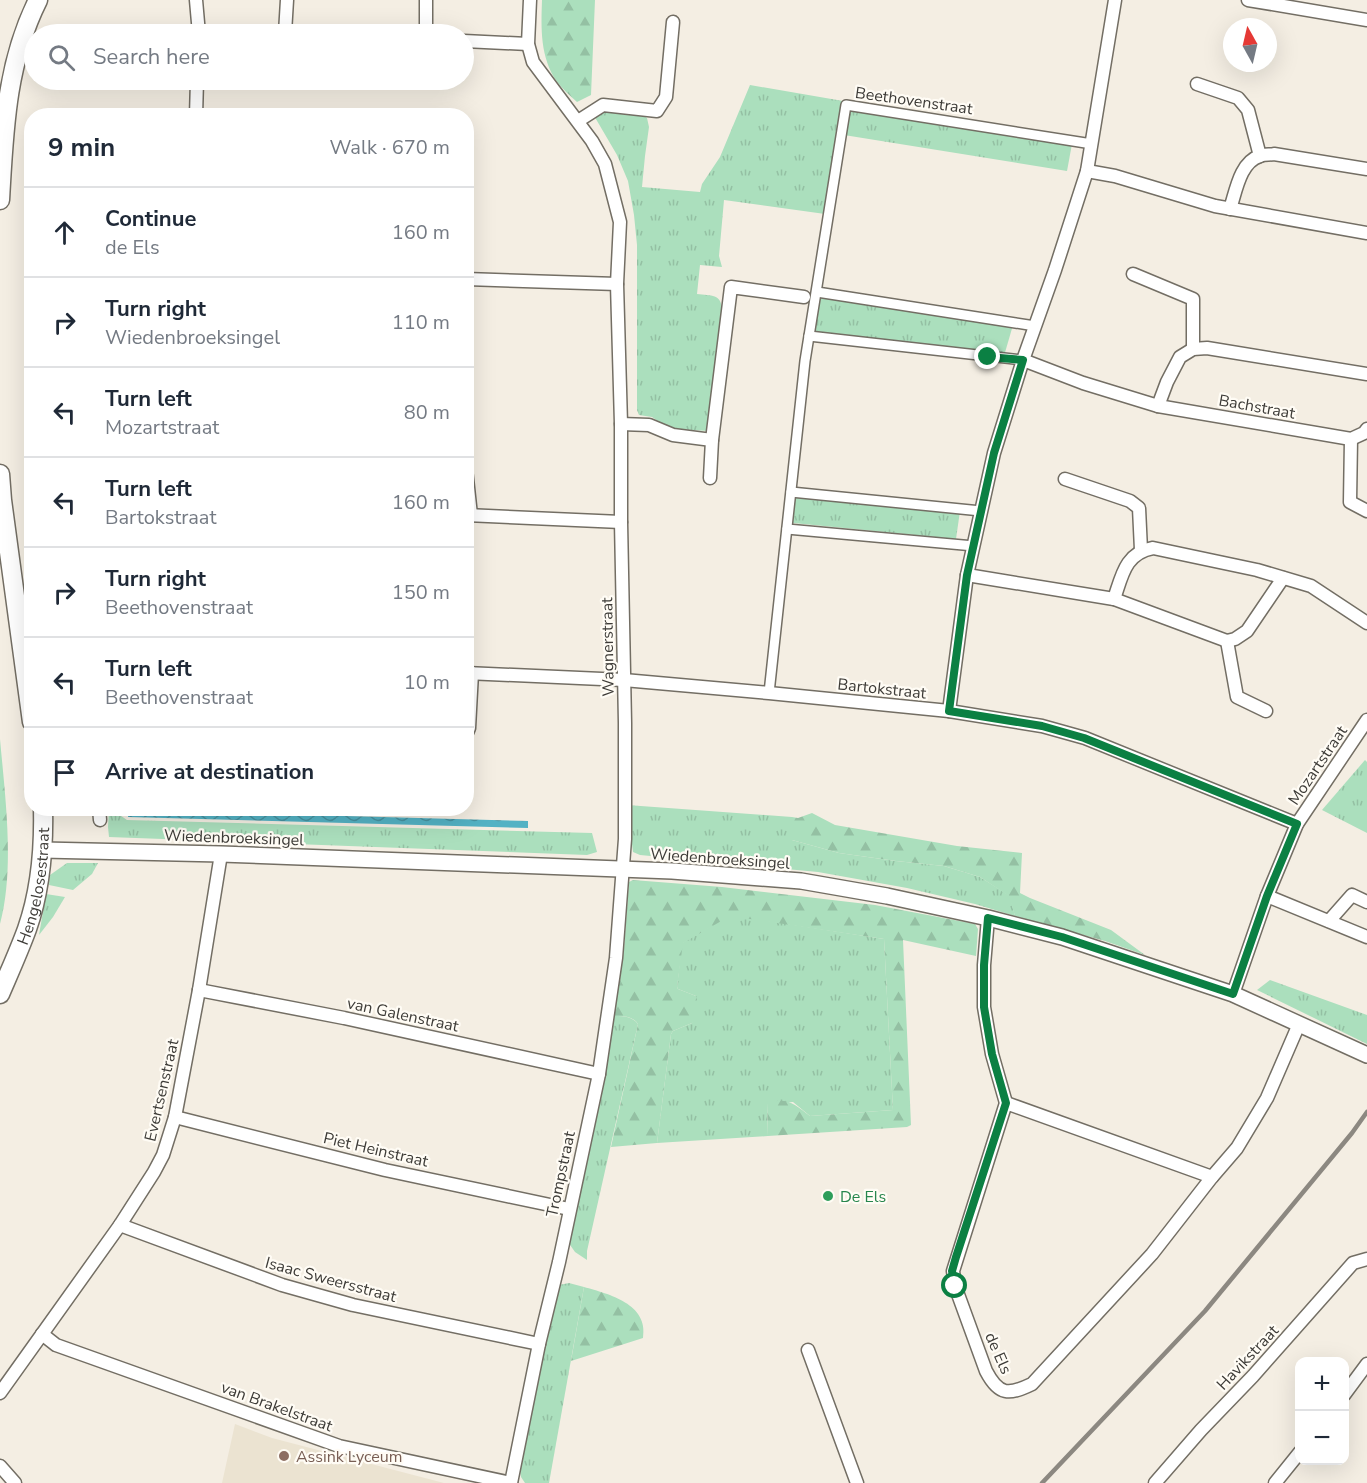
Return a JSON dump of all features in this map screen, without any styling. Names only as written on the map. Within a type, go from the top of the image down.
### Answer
[{"type":"main road","points":[[28,24],[38,0]]},
{"type":"main road","points":[[0,200],[9,90],[24,35]]},
{"type":"main road","points":[[0,474],[24,613]]},
{"type":"main road","name":"Hengelosestraat","points":[[0,994],[28,927],[38,886],[43,850],[43,816]]},
{"type":"street","points":[[196,0],[198,24]]},
{"type":"street","points":[[286,24],[287,0]]},
{"type":"street","points":[[426,0],[426,24]]},
{"type":"street","name":"Wagnerstraat","points":[[530,0],[528,44],[533,62],[578,120],[605,164],[620,222],[617,284],[624,680],[625,838],[622,870]]},
{"type":"street","points":[[949,711],[967,575],[994,453],[1087,171],[1115,0]]},
{"type":"street","points":[[1248,0],[1367,20]]},
{"type":"street","points":[[578,120],[603,105],[657,111],[666,97],[673,22]]},
{"type":"street","points":[[474,41],[528,44]]},
{"type":"street","points":[[1197,84],[1238,98],[1248,110],[1260,156]]},
{"type":"street","points":[[196,108],[197,90]]},
{"type":"street","name":"Beethovenstraat","points":[[770,693],[805,361],[846,105],[1092,144]]},
{"type":"street","points":[[1230,209],[1242,172],[1249,161],[1260,156],[1274,154],[1367,169]]},
{"type":"street","points":[[1087,171],[1115,176],[1215,206],[1367,233]]},
{"type":"street","points":[[1133,274],[1193,299],[1193,349]]},
{"type":"street","points":[[474,279],[617,284]]},
{"type":"street","points":[[710,478],[712,440],[731,287],[804,297]]},
{"type":"street","points":[[816,292],[1035,326]]},
{"type":"street","points":[[809,336],[1023,360]]},
{"type":"street","points":[[1158,406],[1180,357],[1193,349],[1207,348],[1367,374]]},
{"type":"street","name":"Bachstraat","points":[[1023,360],[1083,383],[1158,406],[1351,439]]},
{"type":"street","points":[[621,424],[649,425],[673,435],[712,440]]},
{"type":"street","points":[[1367,429],[1364,433],[1351,439],[1350,502],[1367,511]]},
{"type":"street","points":[[1065,479],[1130,501],[1139,508],[1141,550]]},
{"type":"street","points":[[791,492],[981,511]]},
{"type":"street","points":[[474,515],[621,522]]},
{"type":"street","points":[[787,529],[974,546]]},
{"type":"street","points":[[1114,599],[1129,560],[1141,550],[1153,548],[1257,570],[1311,586],[1367,623]]},
{"type":"street","points":[[967,575],[1114,599],[1227,641],[1247,631],[1283,578]]},
{"type":"street","points":[[1227,641],[1237,697],[1266,711]]},
{"type":"street","name":"Bartokstraat","points":[[474,673],[624,680],[770,693],[949,711],[1042,726],[1084,738],[1297,824]]},
{"type":"street","name":"Mozartstraat","points":[[1233,994],[1267,896],[1297,824],[1367,720]]},
{"type":"street","name":"Wiedenbroeksingel","points":[[43,850],[221,854],[672,871],[801,881],[887,896],[1062,937],[1233,994],[1367,1055]]},
{"type":"street","name":"Evertsenstraat","points":[[0,1393],[120,1225],[163,1155],[175,1117],[221,854]]},
{"type":"street","name":"Trompstraat","points":[[511,1483],[539,1344],[599,1074],[616,958],[622,870]]},
{"type":"street","points":[[1329,921],[1352,895],[1367,902]]},
{"type":"street","points":[[1267,896],[1367,937]]},
{"type":"street","points":[[988,918],[984,965],[984,1007],[992,1054],[1006,1103],[1212,1177]]},
{"type":"street","name":"van Galenstraat","points":[[199,990],[344,1018],[599,1074]]},
{"type":"street","name":"de Els","points":[[1006,1103],[952,1271],[955,1286],[986,1371],[993,1384],[1004,1390],[1015,1392],[1032,1384],[1152,1254],[1237,1148],[1267,1098],[1299,1024]]},
{"type":"street","name":"Piet Heinstraat","points":[[175,1117],[385,1170],[569,1209]]},
{"type":"street","name":"Isaac Sweersstraat","points":[[120,1225],[292,1288],[353,1305],[539,1344]]},
{"type":"street","name":"Havikstraat","points":[[1155,1483],[1353,1263],[1367,1259]]},
{"type":"street","name":"van Brakelstraat","points":[[42,1334],[56,1345],[339,1446],[511,1483]]},
{"type":"street","points":[[808,1350],[857,1483]]},
{"type":"street","points":[[1349,1388],[1367,1364]]},
{"type":"street","points":[[1275,1483],[1295,1457]]},
{"type":"shaded area","name":"Assink Lyceum","points":[[235,1424],[272,1438],[444,1483],[222,1483]]},
{"type":"green space","points":[[542,0],[595,0],[591,95],[577,102],[557,82],[547,63],[542,32]]},
{"type":"green space","points":[[750,85],[843,101],[825,214],[724,200],[719,256],[722,267],[700,265],[697,294],[715,296],[722,305],[709,431],[674,429],[652,417],[639,415],[637,410],[637,245],[634,215],[628,181],[617,155],[593,114],[620,111],[636,113],[647,118],[649,127],[642,187],[700,192],[702,184],[720,157]]},
{"type":"green space","points":[[850,109],[1072,144],[1067,171],[844,135]]},
{"type":"green space","points":[[819,294],[1013,325],[1004,356],[812,333]]},
{"type":"green space","points":[[794,493],[960,511],[956,539],[793,523]]},
{"type":"green space","points":[[0,739],[8,856],[5,902],[0,924]]},
{"type":"green space","points":[[1365,760],[1367,762],[1367,833],[1322,810]]},
{"type":"green space","points":[[627,805],[792,817],[792,840],[839,853],[944,866],[980,877],[1010,896],[1015,916],[907,888],[818,872],[640,855],[633,852]]},
{"type":"green space","points":[[812,813],[835,825],[957,846],[1022,853],[1020,893],[1111,930],[1145,955],[1105,941],[1015,916],[1009,896],[980,877],[944,866],[839,853],[792,840],[792,817],[798,818]]},
{"type":"green space","points":[[109,816],[121,816],[127,820],[592,833],[597,852],[587,855],[109,837]]},
{"type":"green space","points":[[67,863],[98,863],[92,874],[73,890],[49,885],[50,875]]},
{"type":"green space","points":[[633,880],[722,887],[875,905],[975,924],[978,929],[976,956],[903,940],[911,1125],[768,1136],[767,1103],[774,1101],[786,1101],[810,1116],[893,1110],[884,939],[730,916],[683,943],[677,987],[696,996],[697,999],[692,1023],[671,1034],[657,1143],[611,1147],[638,1024],[631,1018],[614,1016],[624,949],[629,882]]},
{"type":"green space","points":[[46,894],[65,897],[39,935]]},
{"type":"green space","points":[[730,915],[884,939],[893,1110],[810,1116],[793,1102],[767,1104],[768,1136],[657,1143],[671,1034],[692,1023],[696,996],[677,987],[682,943]]},
{"type":"green space","points":[[1270,980],[1367,1015],[1367,1044],[1257,990]]},
{"type":"green space","points":[[614,1016],[630,1018],[638,1024],[587,1251],[587,1260],[575,1252],[568,1242]]},
{"type":"green space","points":[[569,1283],[584,1287],[549,1483],[525,1483],[521,1477],[519,1465],[557,1291],[559,1285]]},
{"type":"green space","points":[[584,1287],[615,1297],[634,1309],[643,1326],[643,1338],[571,1361]]},
{"type":"water","points":[[346,816],[528,821],[528,828],[128,817]]},
{"type":"railway","points":[[1042,1483],[1205,1311],[1367,1112]]},
{"type":"place","name":"De Els","points":[[828,1196]]},
{"type":"place","name":"Assink Lyceum","points":[[284,1456]]},
{"type":"route","points":[[955,1286],[952,1271],[1006,1103],[992,1054],[984,1007],[984,965],[988,918],[1062,937],[1233,994],[1267,896],[1297,824],[1084,738],[1042,726],[949,711],[967,575],[994,453],[1023,360],[988,357]]}]
